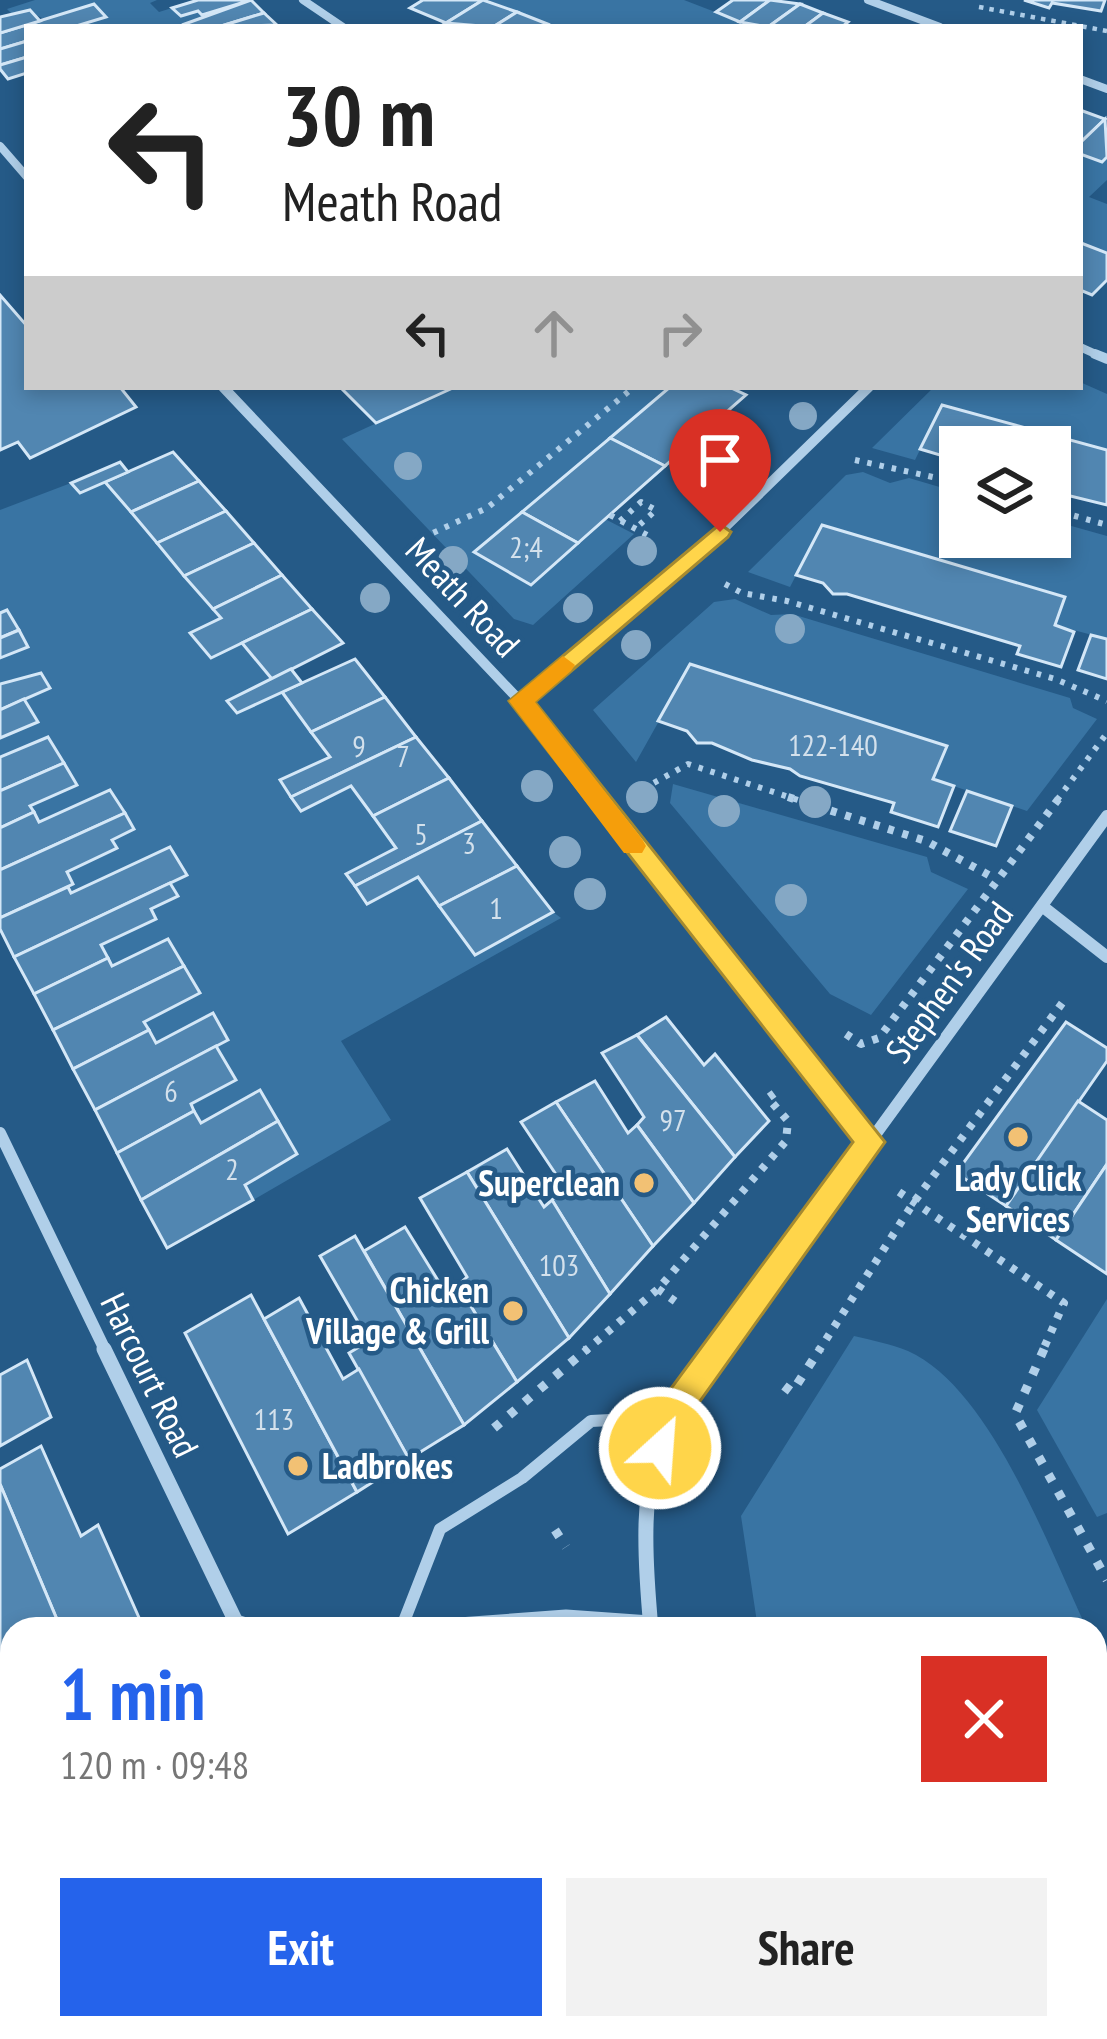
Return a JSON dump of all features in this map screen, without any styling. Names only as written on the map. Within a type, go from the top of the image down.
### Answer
[{"type":"street","points":[[303,0],[339,24]]},
{"type":"street","points":[[868,0],[932,24]]},
{"type":"street","points":[[0,146],[24,174]]},
{"type":"street","name":"Meath Road","points":[[226,390],[520,701],[870,1142]]},
{"type":"street","points":[[520,701],[720,532],[866,390]]},
{"type":"street","name":"Stephen's Road","points":[[649,1617],[644,1522],[650,1479],[669,1417],[1107,816]]},
{"type":"street","points":[[1042,906],[1107,957]]},
{"type":"street","name":"Harcourt Road","points":[[0,1133],[234,1617]]},
{"type":"lane","points":[[407,1617],[440,1529],[522,1478],[591,1421],[669,1417]]},
{"type":"path","points":[[962,4],[1069,24]]},
{"type":"path","points":[[415,542],[487,508],[630,390]]},
{"type":"path","points":[[698,437],[708,442],[723,449],[742,432],[727,425],[708,442]]},
{"type":"path","points":[[848,457],[862,443]]},
{"type":"path","points":[[868,466],[939,477]]},
{"type":"path","points":[[620,521],[641,502],[656,510],[635,529]]},
{"type":"path","points":[[610,515],[650,536],[633,551]]},
{"type":"path","points":[[1071,515],[1107,525]]},
{"type":"path","points":[[737,566],[722,582],[742,593],[787,601],[1055,679],[1107,701]]},
{"type":"path","points":[[835,1020],[861,1044],[879,1038],[1107,733]]},
{"type":"path","points":[[656,807],[641,789],[688,764],[926,841],[996,879]]},
{"type":"path","points":[[784,1386],[793,1392],[914,1202],[1066,998]]},
{"type":"path","points":[[494,1428],[658,1289],[786,1141],[788,1121],[768,1099]]},
{"type":"path","points":[[899,1192],[1064,1304],[1015,1414],[1107,1580]]},
{"type":"path","points":[[658,1289],[679,1304]]},
{"type":"path","points":[[556,1530],[566,1547]]},
{"type":"shaded area","points":[[35,0],[157,0],[150,3],[159,12],[172,8],[181,16],[198,11],[205,18],[189,24],[62,24],[30,10],[13,15],[7,9]]},
{"type":"shaded area","points":[[488,0],[684,0],[746,24],[548,24]]},
{"type":"shaded area","points":[[1083,155],[1101,162],[1107,157],[1107,180],[1089,197],[1107,204],[1107,253],[1083,243]]},
{"type":"shaded area","points":[[1083,383],[1107,394],[1107,450],[1071,440],[1071,426],[1019,426],[942,405],[915,460],[872,448],[931,390],[1083,390]]},
{"type":"shaded area","points":[[448,390],[666,390],[475,551],[531,584],[605,519],[634,534],[533,625],[514,619],[342,439]]},
{"type":"shaded area","points":[[863,472],[890,483],[909,478],[939,487],[939,558],[1071,558],[1071,526],[1107,536],[1107,639],[1055,625],[1065,596],[822,525],[790,587],[748,572],[846,475]]},
{"type":"shaded area","points":[[105,482],[221,618],[190,633],[210,658],[242,643],[272,679],[227,702],[237,712],[282,692],[330,757],[280,780],[301,810],[351,786],[396,848],[367,903],[418,877],[475,954],[553,912],[561,918],[341,1041],[391,1120],[253,1200],[245,1185],[297,1154],[259,1091],[201,1123],[191,1104],[236,1079],[216,1046],[228,1040],[214,1014],[156,1043],[144,1022],[200,993],[168,939],[112,966],[101,945],[155,919],[151,909],[177,895],[170,883],[71,893],[67,872],[116,849],[112,840],[133,828],[110,790],[39,822],[30,806],[76,785],[0,757],[0,738],[37,722],[12,679],[0,684],[0,658],[28,646],[8,611],[0,613],[0,510],[71,483],[80,493]]},
{"type":"shaded area","points":[[735,599],[771,615],[792,614],[1070,698],[1073,708],[1097,719],[1027,811],[933,779],[946,746],[691,664],[636,762],[593,710],[714,602]]},
{"type":"shaded area","points":[[673,784],[927,857],[931,872],[968,889],[871,1015],[830,994],[670,803]]},
{"type":"shaded area","points":[[1107,1299],[1107,1513],[1097,1517],[1037,1410]]},
{"type":"shaded area","points":[[854,1336],[888,1344],[938,1370],[991,1434],[1036,1516],[1082,1617],[756,1617],[741,1516]]},
{"type":"building","points":[[198,0],[251,0],[202,15],[198,11],[181,16],[172,8]]},
{"type":"building","points":[[251,0],[264,13],[228,24],[185,24]]},
{"type":"building","points":[[423,0],[483,0],[446,23],[410,8]]},
{"type":"building","points":[[483,0],[517,12],[498,24],[446,23]]},
{"type":"building","points":[[733,0],[770,0],[740,22],[716,12]]},
{"type":"building","points":[[770,0],[800,4],[772,24],[740,22]]},
{"type":"building","points":[[1024,0],[1105,0],[1101,11],[1052,3],[1049,8]]},
{"type":"building","points":[[94,4],[106,17],[83,24],[29,24]]},
{"type":"building","points":[[800,4],[823,13],[808,24],[772,24]]},
{"type":"building","points":[[30,10],[40,21],[0,33],[0,17]]},
{"type":"building","points":[[517,12],[547,24],[498,24]]},
{"type":"building","points":[[264,13],[276,24],[228,24]]},
{"type":"building","points":[[823,13],[848,22],[846,24],[808,24]]},
{"type":"building","points":[[24,26],[24,42],[0,49],[0,33]]},
{"type":"building","points":[[24,42],[24,58],[0,65],[0,49]]},
{"type":"building","points":[[24,58],[24,74],[8,79],[0,65]]},
{"type":"building","points":[[1083,111],[1105,119],[1083,140]]},
{"type":"building","points":[[1105,119],[1107,157],[1102,162],[1083,155],[1083,140]]},
{"type":"building","points":[[1083,244],[1107,253],[1107,280],[1092,295],[1083,291]]},
{"type":"building","points":[[0,295],[24,323],[24,390],[122,390],[136,407],[30,458],[18,442],[0,450]]},
{"type":"building","points":[[343,390],[448,390],[376,423]]},
{"type":"building","points":[[666,390],[735,390],[746,395],[665,466],[610,438]]},
{"type":"building","points":[[942,405],[1019,426],[939,426],[939,455],[920,449]]},
{"type":"building","points":[[610,438],[665,466],[578,543],[522,512]]},
{"type":"building","points":[[1071,440],[1107,450],[1107,505],[1071,496]]},
{"type":"building","points":[[173,452],[199,481],[131,512],[105,482]]},
{"type":"building","points":[[120,462],[128,472],[80,493],[71,483]]},
{"type":"building","points":[[199,481],[226,511],[157,543],[131,512]]},
{"type":"building","points":[[226,511],[254,543],[184,576],[157,543]]},
{"type":"building","points":[[522,512],[578,543],[531,585],[474,552]]},
{"type":"building","points":[[822,525],[1065,597],[1055,625],[1074,632],[1061,667],[1017,654],[1020,646],[847,594],[833,594],[823,583],[796,575]]},
{"type":"building","points":[[254,543],[282,575],[213,609],[184,576]]},
{"type":"building","points":[[282,575],[312,609],[211,658],[190,633],[221,618],[213,609]]},
{"type":"building","points":[[312,609],[343,643],[272,679],[242,643]]},
{"type":"building","points":[[7,610],[19,630],[0,638],[0,613]]},
{"type":"building","points":[[19,630],[28,647],[0,658],[0,638]]},
{"type":"building","points":[[1091,635],[1107,639],[1107,679],[1078,670]]},
{"type":"building","points":[[355,659],[385,697],[311,732],[282,692]]},
{"type":"building","points":[[690,664],[947,746],[933,779],[954,786],[938,827],[891,812],[894,803],[800,776],[712,743],[697,743],[687,731],[658,721]]},
{"type":"building","points":[[291,669],[302,683],[237,713],[227,701]]},
{"type":"building","points":[[41,673],[50,688],[0,710],[0,684]]},
{"type":"building","points":[[385,697],[416,737],[291,797],[280,780],[330,757],[311,732]]},
{"type":"building","points":[[24,699],[38,722],[0,738],[0,710]]},
{"type":"building","points":[[48,737],[64,763],[0,791],[0,757]]},
{"type":"building","points":[[416,737],[449,778],[373,816],[351,786],[301,811],[291,797]]},
{"type":"building","points":[[64,763],[77,785],[30,806],[34,812],[0,828],[0,791]]},
{"type":"building","points":[[449,778],[482,821],[355,886],[346,874],[396,848],[373,816]]},
{"type":"building","points":[[110,790],[125,813],[0,870],[0,828],[34,812],[39,822]]},
{"type":"building","points":[[967,791],[1012,806],[996,846],[950,831]]},
{"type":"building","points":[[125,813],[134,829],[112,840],[117,848],[67,872],[73,884],[0,918],[0,870]]},
{"type":"building","points":[[482,821],[517,866],[439,906],[418,877],[367,904],[355,886]]},
{"type":"building","points":[[170,847],[187,875],[14,957],[0,929],[0,918],[68,887],[71,893]]},
{"type":"building","points":[[517,866],[553,912],[475,955],[439,906]]},
{"type":"building","points":[[170,883],[178,896],[151,909],[156,919],[101,945],[108,958],[34,994],[14,957]]},
{"type":"building","points":[[168,939],[184,966],[53,1030],[34,994],[108,958],[112,966]]},
{"type":"building","points":[[184,966],[200,993],[144,1022],[149,1030],[73,1069],[53,1030]]},
{"type":"building","points":[[213,1013],[228,1040],[95,1110],[73,1069],[149,1030],[156,1043]]},
{"type":"building","points":[[666,1017],[704,1065],[715,1054],[769,1121],[735,1157],[637,1035]]},
{"type":"building","name":"Lady Click Services","points":[[1066,1022],[1107,1048],[1107,1061],[1006,1206],[956,1173]]},
{"type":"building","points":[[637,1035],[735,1157],[694,1203],[637,1125],[644,1117],[602,1053]]},
{"type":"building","points":[[216,1046],[236,1080],[191,1104],[194,1111],[117,1153],[95,1110]]},
{"type":"building","points":[[595,1081],[628,1133],[637,1125],[694,1203],[653,1246],[556,1102]]},
{"type":"building","points":[[260,1090],[278,1121],[141,1200],[117,1153],[194,1111],[201,1123]]},
{"type":"building","points":[[1078,1101],[1107,1120],[1107,1164],[1056,1240],[1006,1206]]},
{"type":"building","points":[[556,1102],[653,1246],[610,1294],[552,1200],[565,1188],[521,1122]]},
{"type":"building","points":[[278,1121],[297,1154],[245,1185],[253,1200],[167,1248],[141,1200]]},
{"type":"building","points":[[507,1149],[544,1207],[552,1200],[610,1294],[569,1338],[467,1172]]},
{"type":"building","points":[[1107,1164],[1107,1274],[1056,1240]]},
{"type":"building","points":[[467,1172],[569,1338],[517,1382],[458,1285],[467,1277],[420,1198]]},
{"type":"building","points":[[405,1227],[447,1295],[458,1285],[517,1382],[464,1425],[364,1251]]},
{"type":"building","points":[[355,1236],[464,1425],[409,1459],[349,1353],[369,1341],[320,1256]]},
{"type":"building","points":[[251,1295],[357,1492],[288,1534],[185,1333]]},
{"type":"building","points":[[299,1298],[343,1379],[359,1369],[409,1459],[357,1492],[264,1319]]},
{"type":"building","points":[[27,1360],[51,1417],[0,1446],[0,1375]]},
{"type":"building","points":[[41,1446],[81,1536],[98,1525],[139,1617],[56,1617],[0,1484],[0,1469]]},
{"type":"building","points":[[0,1484],[56,1617],[0,1617]]},
{"type":"slow traffic","points":[[563,665],[520,701],[633,846]]},
{"type":"place","name":"Lady Click Services","points":[[1018,1137]]},
{"type":"place","name":"Superclean","points":[[644,1183]]},
{"type":"place","name":"Chicken Village & Grill","points":[[513,1311]]},
{"type":"place","name":"Ladbrokes","points":[[298,1466]]},
{"type":"route","points":[[660,1448],[669,1417],[870,1142],[520,701],[720,532]]}]
